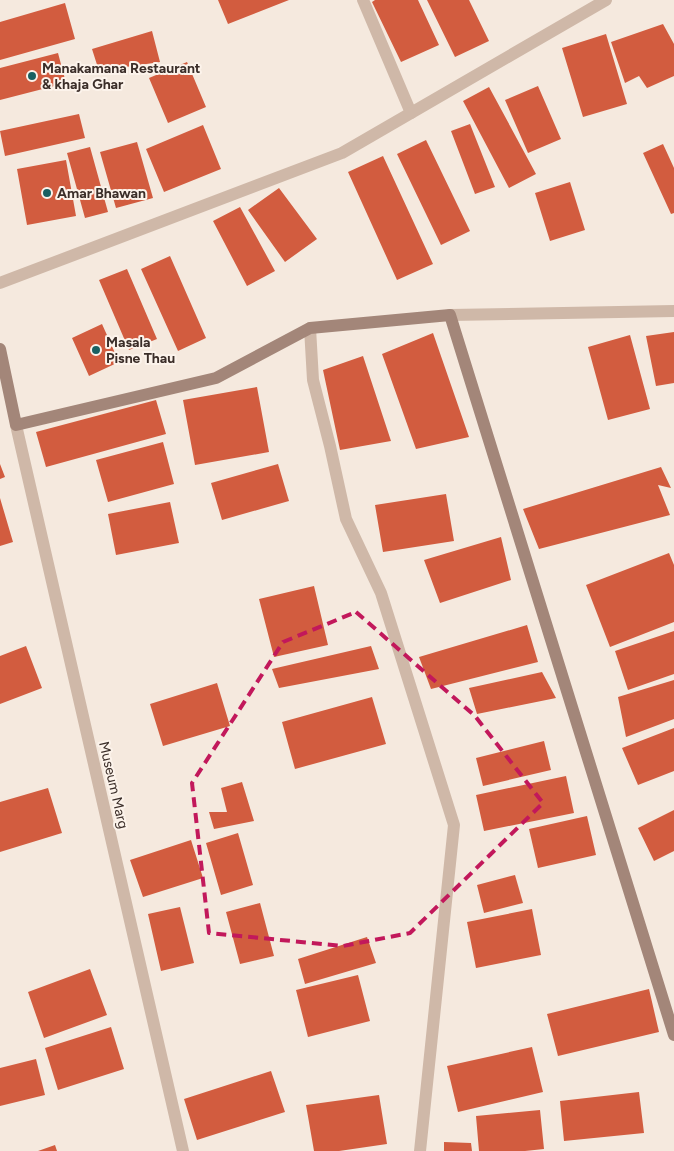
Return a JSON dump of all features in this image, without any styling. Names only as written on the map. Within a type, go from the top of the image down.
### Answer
[{"type":"main road","points":[[0,349],[16,425],[216,378],[310,328],[450,315],[674,1035]]},
{"type":"street","points":[[363,0],[411,113]]},
{"type":"street","points":[[0,284],[342,153],[606,0]]},
{"type":"street","points":[[450,315],[674,310]]},
{"type":"street","points":[[310,328],[314,380],[346,519],[380,594],[454,825],[420,1151]]},
{"type":"street","name":"Museum Marg","points":[[16,425],[183,1151]]},
{"type":"highlighted area","points":[[356,612],[475,716],[543,803],[410,933],[343,946],[209,933],[192,783],[283,642]]},
{"type":"building","points":[[218,0],[289,0],[228,24]]},
{"type":"building","points":[[375,0],[418,0],[439,45],[401,62],[372,2]]},
{"type":"building","points":[[427,0],[469,0],[489,41],[455,57]]},
{"type":"building","points":[[65,3],[75,39],[0,60],[0,22]]},
{"type":"building","points":[[663,24],[674,44],[674,76],[647,88],[639,76],[625,83],[611,42]]},
{"type":"building","points":[[152,31],[160,62],[99,71],[92,49]]},
{"type":"building","points":[[606,34],[627,104],[583,117],[562,48]]},
{"type":"building","name":"Manakamana Restaurant & khaja Ghar","points":[[58,53],[66,83],[0,100],[0,68]]},
{"type":"building","points":[[187,62],[206,107],[168,123],[149,78]]},
{"type":"building","points":[[538,86],[561,139],[528,153],[505,100]]},
{"type":"building","points":[[489,87],[536,174],[509,188],[463,101]]},
{"type":"building","points":[[79,114],[85,138],[5,156],[0,131]]},
{"type":"building","points":[[470,124],[495,187],[475,194],[451,131]]},
{"type":"building","points":[[203,125],[221,169],[164,192],[146,149]]},
{"type":"building","points":[[426,140],[470,231],[441,245],[397,154]]},
{"type":"building","points":[[137,142],[153,198],[116,208],[100,152]]},
{"type":"building","points":[[663,144],[674,168],[674,213],[671,214],[643,153]]},
{"type":"building","points":[[90,147],[108,212],[85,218],[67,153]]},
{"type":"building","points":[[383,156],[433,264],[397,280],[348,172]]},
{"type":"building","name":"Amar Bhawan","points":[[66,160],[76,216],[27,225],[17,169]]},
{"type":"building","points":[[570,182],[585,230],[550,241],[535,193]]},
{"type":"building","points":[[279,188],[317,239],[285,262],[248,210]]},
{"type":"building","points":[[240,207],[275,271],[247,286],[213,221]]},
{"type":"building","points":[[170,256],[206,338],[178,351],[141,269]]},
{"type":"building","points":[[127,269],[157,339],[129,350],[99,280]]},
{"type":"building","name":"Masala Pisne Thau","points":[[102,324],[119,362],[89,376],[72,338]]},
{"type":"building","points":[[674,332],[674,383],[656,386],[646,336]]},
{"type":"building","points":[[433,333],[469,437],[416,449],[382,354]]},
{"type":"building","points":[[630,335],[650,409],[608,420],[588,347]]},
{"type":"building","points":[[363,356],[391,441],[340,450],[323,370]]},
{"type":"building","points":[[257,387],[269,452],[195,465],[183,400]]},
{"type":"building","points":[[156,400],[166,434],[46,467],[36,432]]},
{"type":"building","points":[[163,442],[174,484],[108,502],[96,460]]},
{"type":"building","points":[[0,464],[5,477],[0,479]]},
{"type":"building","points":[[278,464],[289,501],[222,520],[211,483]]},
{"type":"building","points":[[661,467],[671,488],[658,485],[670,515],[539,549],[523,509]]},
{"type":"building","points":[[446,494],[454,541],[383,552],[375,505]]},
{"type":"building","points":[[0,498],[13,542],[0,546]]},
{"type":"building","points":[[170,502],[179,543],[116,555],[108,514]]},
{"type":"building","points":[[501,537],[511,580],[440,603],[424,560]]},
{"type":"building","points":[[669,553],[674,565],[674,622],[610,647],[586,585]]},
{"type":"building","points":[[314,586],[328,645],[274,657],[259,599]]},
{"type":"building","points":[[527,625],[538,662],[431,689],[419,657]]},
{"type":"building","points":[[674,631],[674,674],[628,690],[615,651]]},
{"type":"building","points":[[26,646],[42,688],[0,704],[0,656]]},
{"type":"building","points":[[371,646],[379,669],[279,688],[272,669]]},
{"type":"building","points":[[542,672],[556,698],[477,714],[469,688]]},
{"type":"building","points":[[674,680],[674,719],[626,737],[618,697]]},
{"type":"building","points":[[217,683],[230,726],[163,746],[150,704]]},
{"type":"building","points":[[372,697],[386,744],[295,769],[282,722]]},
{"type":"building","points":[[674,728],[674,771],[638,785],[622,748]]},
{"type":"building","points":[[544,741],[551,770],[483,786],[476,758]]},
{"type":"building","points":[[566,776],[574,813],[484,831],[476,795]]},
{"type":"building","points":[[242,782],[254,821],[214,829],[209,812],[227,812],[221,788]]},
{"type":"building","points":[[48,788],[62,833],[0,852],[0,802]]},
{"type":"building","points":[[674,810],[674,851],[654,861],[638,828]]},
{"type":"building","points":[[587,816],[596,855],[538,868],[529,829]]},
{"type":"building","points":[[238,833],[253,885],[221,895],[206,843]]},
{"type":"building","points":[[191,840],[203,878],[143,897],[130,860]]},
{"type":"building","points":[[515,875],[523,903],[484,913],[477,885]]},
{"type":"building","points":[[260,903],[274,956],[240,964],[226,912]]},
{"type":"building","points":[[180,907],[194,963],[161,971],[148,914]]},
{"type":"building","points":[[532,909],[541,955],[476,968],[467,922]]},
{"type":"building","points":[[367,937],[376,963],[305,984],[298,959]]},
{"type":"building","points":[[90,969],[107,1015],[44,1038],[28,992]]},
{"type":"building","points":[[358,975],[370,1021],[308,1037],[296,990]]},
{"type":"building","points":[[649,989],[659,1032],[558,1056],[547,1014]]},
{"type":"building","points":[[111,1027],[124,1069],[58,1090],[45,1048]]},
{"type":"building","points":[[532,1047],[543,1092],[458,1112],[447,1066]]},
{"type":"building","points":[[36,1059],[45,1095],[0,1106],[0,1068]]},
{"type":"building","points":[[271,1071],[285,1112],[197,1140],[184,1099]]},
{"type":"building","points":[[639,1092],[644,1133],[564,1141],[560,1101]]},
{"type":"building","points":[[379,1095],[387,1144],[339,1151],[314,1151],[306,1105]]},
{"type":"building","points":[[540,1110],[544,1149],[479,1151],[476,1116]]},
{"type":"building","points":[[444,1142],[471,1143],[472,1151],[444,1151]]},
{"type":"building","points":[[55,1145],[57,1151],[38,1151]]},
{"type":"place","name":"Manakamana Restaurant & khaja Ghar","points":[[32,76]]},
{"type":"place","name":"Amar Bhawan","points":[[47,193]]},
{"type":"place","name":"Masala Pisne Thau","points":[[96,350]]}]
